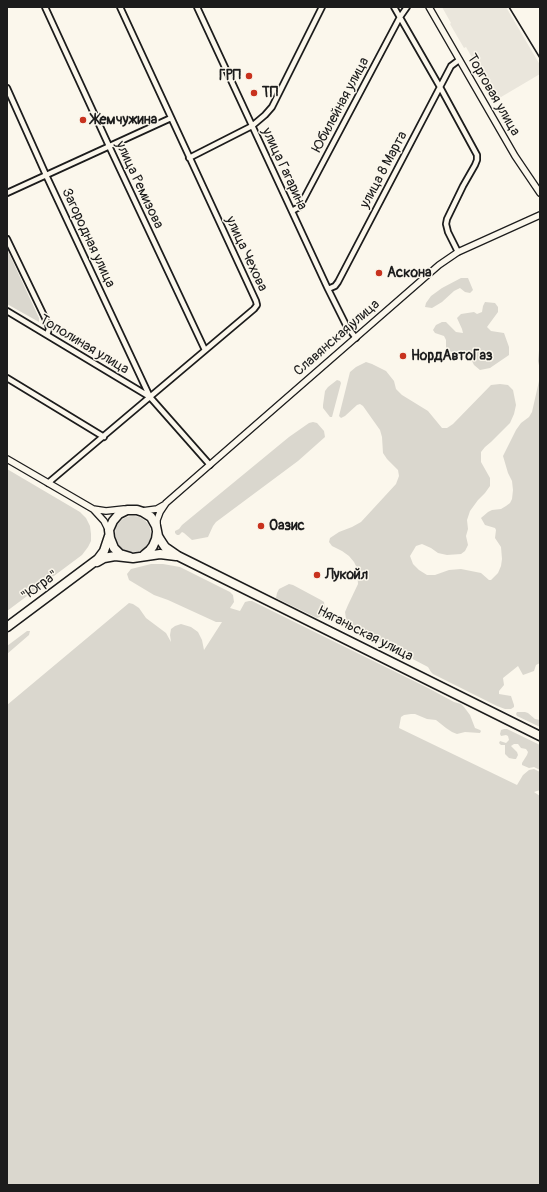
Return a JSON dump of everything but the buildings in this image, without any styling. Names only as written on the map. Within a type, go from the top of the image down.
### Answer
[{"type":"highway","points":[[89,566],[98,559],[104,551],[111,524],[117,516],[124,511],[137,510],[151,517],[162,543],[178,556]]},
{"type":"highway","points":[[141,556],[154,546],[157,530]]},
{"type":"highway","points":[[109,534],[111,544],[116,550],[123,555],[130,557]]},
{"type":"highway","points":[[89,566],[110,557],[160,554],[178,556]]},
{"type":"highway","name":"Няганьская улица","points":[[178,556],[540,736]]},
{"type":"highway","name":"\"Югра\"","points":[[7,627],[89,566]]},
{"type":"street","name":"улица Ремизова","points":[[45,7],[205,350]]},
{"type":"street","name":"улица Чехова","points":[[48,483],[104,437],[257,305],[120,7]]},
{"type":"street","name":"улица Гагарина","points":[[196,7],[328,289],[346,325],[356,338]]},
{"type":"street","points":[[189,158],[252,126],[265,116],[272,107],[322,7]]},
{"type":"street","points":[[394,7],[477,155],[476,165],[463,186],[446,224],[448,232],[458,252]]},
{"type":"street","name":"Юбилейная улица","points":[[292,211],[301,204],[400,17],[407,7]]},
{"type":"street","name":"Торговая улица","points":[[429,7],[514,156],[540,193]]},
{"type":"street","name":"улица 8 Марта","points":[[328,289],[335,286],[338,282],[451,66],[459,60]]},
{"type":"street","name":"Загородная улица","points":[[7,88],[150,397]]},
{"type":"street","points":[[7,193],[171,118]]},
{"type":"street","name":"Славянская улица","points":[[166,503],[439,265],[458,252],[540,215]]},
{"type":"street","points":[[7,239],[48,324],[49,329],[47,335]]},
{"type":"street","name":"Тополиная улица","points":[[7,311],[150,397]]},
{"type":"street","points":[[7,378],[104,437]]},
{"type":"street","points":[[150,397],[210,465]]},
{"type":"street","points":[[7,459],[93,509],[104,521],[109,534]]},
{"type":"street","points":[[93,509],[106,511],[148,511],[157,509],[166,503]]},
{"type":"street","points":[[157,530],[158,516],[166,503]]},
{"type":"shaded area","points":[[442,7],[506,7],[540,65],[540,74],[496,100],[466,47],[464,48],[450,24],[451,23]]},
{"type":"shaded area","points":[[7,249],[39,318],[39,322],[7,304]]},
{"type":"shaded area","points":[[461,278],[468,278],[473,290],[470,293],[465,292],[460,288],[432,308],[425,307],[431,296],[442,288]]},
{"type":"shaded area","points":[[485,302],[495,303],[498,307],[498,312],[487,327],[491,331],[504,333],[509,347],[509,355],[490,368],[480,370],[474,365],[471,359],[451,352],[446,348],[446,340],[444,336],[435,333],[433,330],[436,325],[446,322],[456,332],[463,333],[457,318],[461,314],[474,312],[477,314],[482,312]]},
{"type":"shaded area","points":[[540,340],[540,370],[538,361]]},
{"type":"shaded area","points":[[366,362],[386,371],[394,381],[396,389],[402,395],[428,411],[442,428],[447,428],[453,424],[491,385],[508,385],[513,390],[516,405],[510,423],[481,452],[481,462],[490,478],[490,486],[470,511],[467,520],[468,529],[466,536],[468,545],[465,551],[461,554],[447,555],[438,553],[422,544],[416,546],[410,556],[413,564],[427,575],[435,575],[449,570],[461,569],[481,573],[491,580],[498,573],[501,566],[501,547],[495,538],[495,528],[485,525],[481,518],[492,510],[501,509],[506,506],[512,499],[512,481],[503,456],[516,430],[532,412],[540,370],[540,663],[536,665],[534,671],[523,675],[518,666],[503,678],[504,685],[499,691],[499,694],[511,696],[514,705],[511,709],[505,709],[433,674],[428,667],[355,629],[346,619],[345,612],[358,584],[357,568],[349,556],[332,546],[329,542],[330,538],[339,532],[361,522],[396,484],[399,476],[398,470],[383,453],[380,430],[363,406],[360,404],[357,405],[345,416],[341,418],[339,416],[350,372]]},
{"type":"shaded area","points":[[337,380],[341,383],[332,417],[330,417],[323,408],[325,391]]},
{"type":"shaded area","points":[[309,423],[317,423],[324,431],[325,437],[298,461],[216,522],[208,537],[192,540],[182,532],[179,535],[175,533],[175,531],[182,525],[289,437]]},
{"type":"shaded area","points":[[7,469],[80,512],[86,518],[90,526],[91,541],[82,555],[7,611]]},
{"type":"shaded area","points":[[133,516],[143,519],[148,524],[151,534],[148,544],[143,549],[133,552],[123,549],[118,544],[115,534],[118,524],[123,519]]},
{"type":"shaded area","points":[[151,564],[163,564],[180,567],[230,592],[233,595],[234,602],[230,608],[240,611],[245,602],[252,601],[454,702],[461,704],[470,715],[475,728],[481,731],[480,733],[465,732],[457,734],[436,720],[427,719],[415,714],[404,715],[401,717],[399,728],[517,785],[523,775],[529,770],[534,769],[540,772],[540,790],[534,792],[540,796],[540,1185],[7,1185],[7,705],[129,603],[139,608],[146,618],[166,633],[171,642],[171,629],[175,626],[181,624],[191,627],[198,632],[202,640],[204,650],[222,622],[216,622],[154,595],[129,580],[127,574],[131,569]]},
{"type":"shaded area","points":[[289,584],[324,602],[325,609],[320,617],[317,618],[276,598],[279,589]]},
{"type":"shaded area","points":[[27,631],[30,631],[29,635],[7,654],[7,646]]},
{"type":"shaded area","points":[[517,712],[528,713],[535,719],[540,720],[540,727],[517,716]]},
{"type":"shaded area","points":[[507,729],[540,745],[540,770],[534,767],[529,768],[522,765],[528,752],[526,749],[521,748],[518,744],[511,746],[517,752],[518,755],[516,759],[509,758],[505,754],[505,745],[501,745],[499,743],[500,741],[506,743],[509,740],[508,736],[501,736],[500,734],[501,730]]},
{"type":"railway","points":[[509,7],[540,58]]},
{"type":"place","name":"ГРП","points":[[249,76]]},
{"type":"place","name":"ТП","points":[[254,93]]},
{"type":"place","name":"Жемчужина","points":[[83,120]]},
{"type":"place","name":"Аскона","points":[[379,273]]},
{"type":"place","name":"НордАвтоГаз","points":[[403,356]]},
{"type":"place","name":"Оазис","points":[[261,526]]},
{"type":"place","name":"Лукойл","points":[[317,575]]}]
